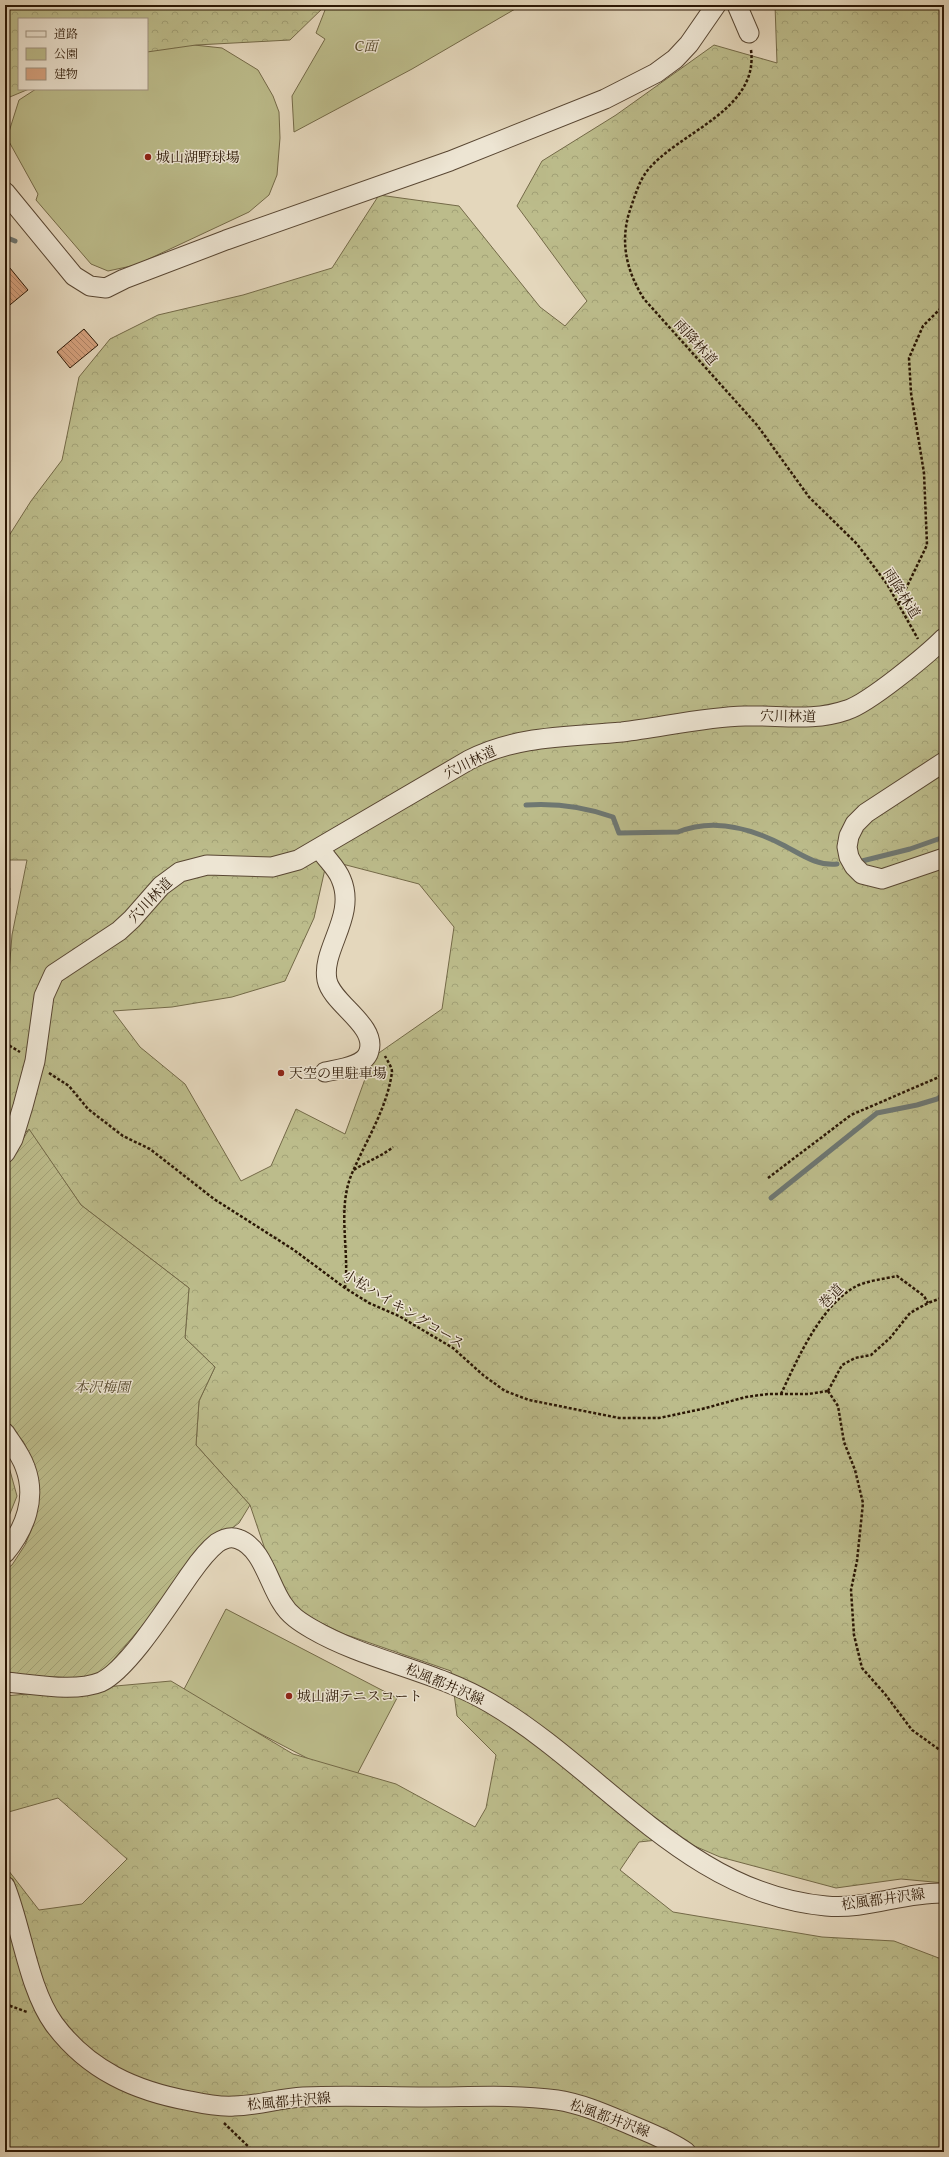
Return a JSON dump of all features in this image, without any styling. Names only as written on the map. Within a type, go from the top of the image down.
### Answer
[{"type":"street","points":[[5,192],[74,276],[90,286],[106,288],[124,279],[226,240],[450,161],[605,100],[656,73],[675,59],[689,44],[716,5]]},
{"type":"street","points":[[738,5],[749,33]]},
{"type":"street","name":"穴川林道","points":[[5,1153],[13,1139],[35,1061],[44,996],[54,974],[119,931],[162,886],[180,872],[207,865],[220,864],[253,868],[272,867],[298,860],[320,849],[468,760],[500,747],[548,737],[622,732],[744,716],[795,719],[816,718],[849,710],[872,696],[944,638]]},
{"type":"street","points":[[944,762],[866,813],[855,824],[849,836],[846,848],[854,866],[862,874],[882,879],[944,858]]},
{"type":"street","points":[[320,849],[341,878],[344,892],[343,921],[326,967],[327,981],[336,996],[365,1030],[370,1042],[369,1050],[361,1060],[352,1066],[325,1072]]},
{"type":"street","points":[[5,1432],[26,1468],[29,1484],[29,1503],[26,1520],[16,1540],[5,1553]]},
{"type":"street","name":"松風都井沢線","points":[[5,1682],[85,1687],[103,1681],[131,1657],[200,1561],[215,1544],[228,1538],[238,1539],[250,1546],[260,1561],[282,1604],[292,1616],[334,1641],[452,1685],[489,1702],[550,1745],[680,1849],[716,1872],[758,1890],[800,1902],[828,1906],[858,1906],[930,1893],[944,1893]]},
{"type":"street","name":"松風都井沢線","points":[[5,1886],[14,1908],[41,1999],[53,2023],[70,2043],[86,2057],[106,2072],[132,2086],[176,2099],[235,2107],[303,2097],[510,2098],[558,2100],[602,2113],[672,2142],[686,2152]]},
{"type":"path","name":"雨降林道","points":[[749,33],[752,54],[744,86],[718,117],[661,157],[644,177],[635,194],[627,219],[624,241],[627,263],[634,283],[644,299],[757,425],[808,496],[856,544],[887,584],[899,603],[926,654]]},
{"type":"path","points":[[899,603],[927,545],[924,473],[911,393],[909,358],[924,326],[944,304]]},
{"type":"path","points":[[5,885],[7,884],[9,889],[5,906]]},
{"type":"path","points":[[345,1288],[347,1275],[344,1245],[345,1191],[353,1170],[376,1122],[392,1071],[383,1054],[369,1050]]},
{"type":"path","name":"小松ハイキングコース","points":[[35,1061],[52,1076],[69,1086],[88,1109],[111,1127],[150,1149],[214,1199],[294,1250],[345,1288],[369,1303],[399,1316],[453,1348],[483,1375],[505,1391],[529,1400],[619,1418],[659,1418],[702,1410],[746,1397],[781,1394],[808,1394],[828,1391]]},
{"type":"path","points":[[768,1178],[851,1115],[939,1077],[944,1069]]},
{"type":"path","points":[[353,1170],[369,1160],[384,1154],[393,1147]]},
{"type":"path","name":"巻道","points":[[781,1394],[814,1331],[838,1301],[854,1288],[897,1276],[924,1296],[928,1303]]},
{"type":"path","points":[[944,1297],[928,1303],[910,1313],[882,1347],[871,1355],[855,1358],[842,1365],[828,1391],[838,1406],[844,1442],[855,1470],[862,1503],[857,1561],[851,1590],[854,1636],[862,1668],[885,1694],[912,1730],[944,1753]]},
{"type":"green space","points":[[5,5],[326,5],[290,40],[196,45],[148,52],[148,18],[18,18],[18,90],[27,90],[5,99]]},
{"type":"green space","name":"C面","points":[[327,5],[522,5],[412,69],[294,132],[292,96],[325,39],[316,33]]},
{"type":"green space","points":[[775,5],[944,5],[944,1883],[901,1879],[836,1888],[720,1857],[676,1838],[639,1842],[620,1870],[673,1912],[822,1937],[894,1941],[944,1960],[944,2152],[5,2152],[5,1866],[39,1910],[82,1904],[127,1859],[58,1798],[5,1813],[5,1696],[171,1681],[293,1754],[396,1784],[475,1827],[486,1808],[496,1755],[457,1716],[451,1671],[344,1634],[307,1616],[290,1605],[273,1573],[250,1505],[196,1445],[199,1401],[215,1367],[185,1338],[189,1288],[81,1205],[29,1130],[5,1145],[5,998],[7,997],[12,935],[27,860],[5,860],[5,542],[31,501],[62,460],[79,377],[110,339],[158,315],[243,295],[332,268],[379,195],[459,206],[540,307],[565,326],[587,301],[517,206],[542,161],[616,115],[714,45],[777,63]],"holes":[[[327,860],[419,884],[454,927],[442,1009],[373,1057],[345,1134],[296,1109],[271,1166],[241,1181],[185,1084],[140,1047],[113,1011],[172,1007],[232,997],[285,981],[314,918]]]},
{"type":"green space","name":"城山湖野球場","points":[[185,44],[222,48],[258,70],[273,96],[279,112],[280,138],[277,175],[269,195],[249,212],[136,265],[108,271],[91,264],[36,200],[38,194],[7,138],[19,100],[34,90],[148,90],[148,50]]},
{"type":"green space","name":"本沢梅園","points":[[29,1129],[81,1205],[189,1288],[185,1338],[215,1367],[199,1401],[196,1445],[250,1505],[239,1523],[211,1544],[104,1671],[94,1677],[5,1680],[5,1570],[12,1565],[25,1545],[33,1526],[38,1505],[31,1457],[23,1441],[5,1421],[5,1170]]},
{"type":"green space","points":[[5,1460],[9,1467],[17,1496],[5,1526]]},
{"type":"green space","name":"城山湖テニスコート","points":[[226,1609],[397,1698],[353,1782],[182,1693]]},
{"type":"building","points":[[5,262],[28,290],[5,309]]},
{"type":"building","points":[[84,329],[98,345],[70,368],[57,352]]},
{"type":"waterway","points":[[5,237],[15,241]]},
{"type":"waterway","points":[[526,805],[559,805],[581,808],[613,817],[619,833],[678,832],[705,825],[733,827],[747,830],[773,840],[816,862],[837,864]]},
{"type":"waterway","points":[[862,861],[910,849],[944,837]]},
{"type":"waterway","points":[[771,1198],[877,1113],[917,1105],[937,1099],[944,1094]]},
{"type":"place","name":"城山湖野球場","points":[[148,157]]},
{"type":"place","name":"天空の里駐車場","points":[[281,1073]]},
{"type":"place","name":"城山湖テニスコート","points":[[289,1696]]}]
